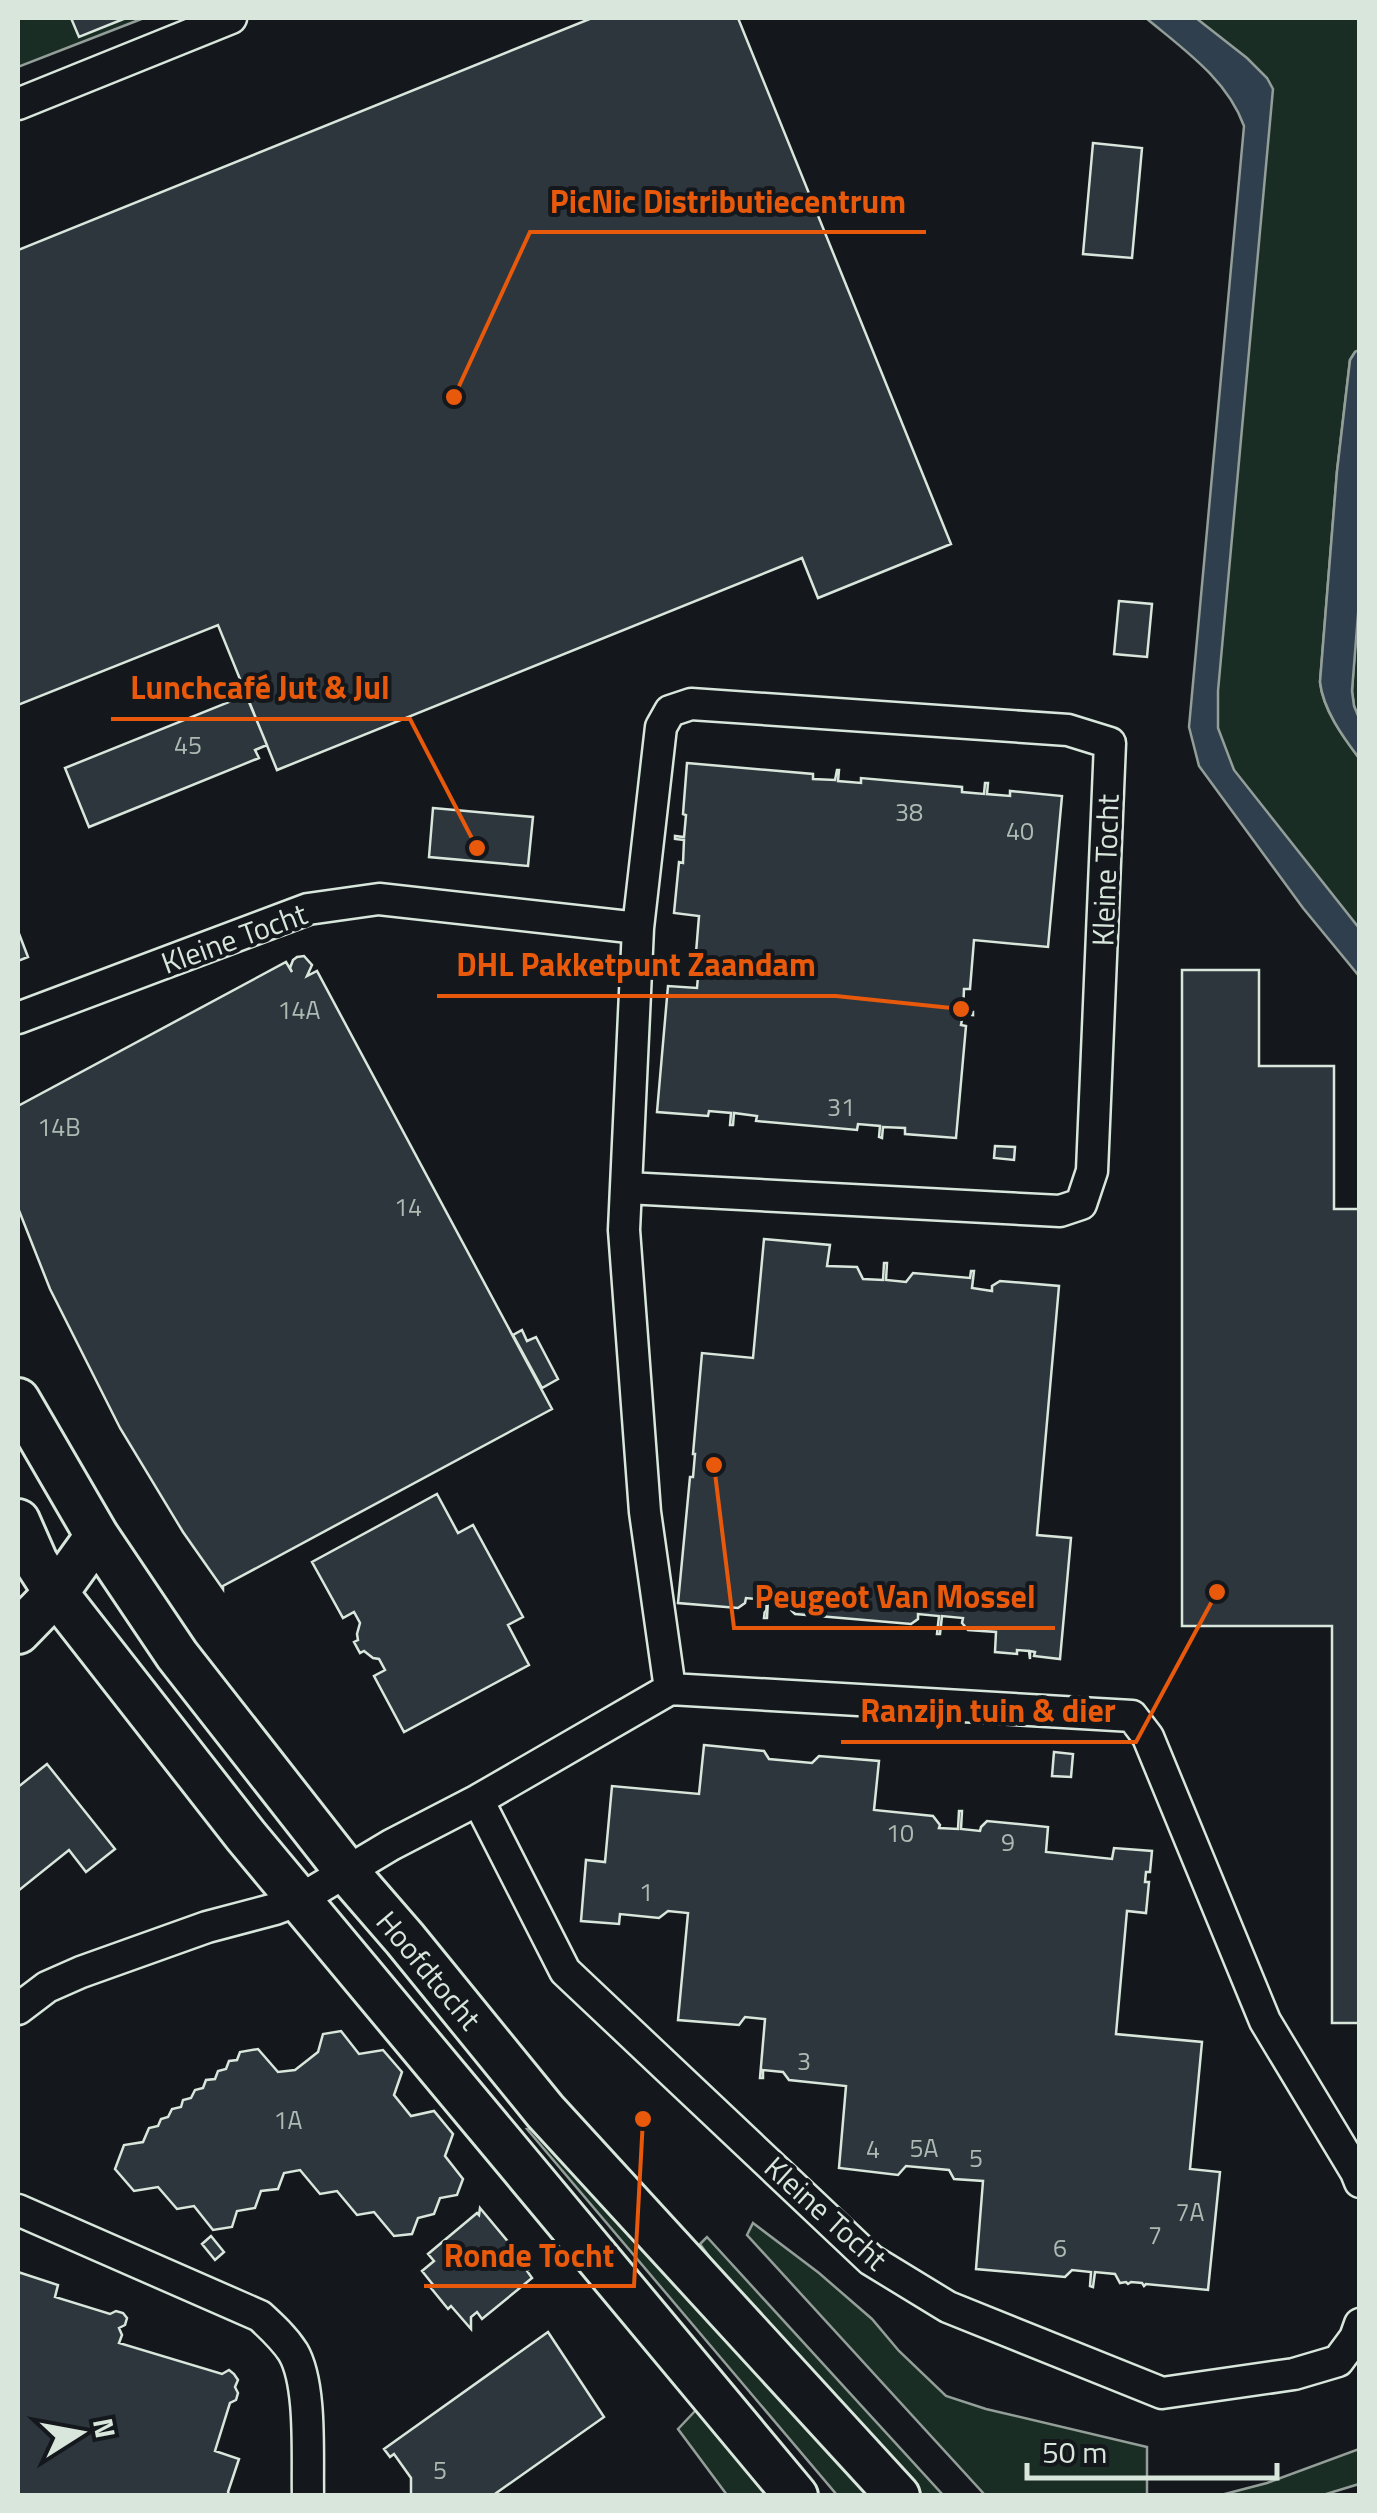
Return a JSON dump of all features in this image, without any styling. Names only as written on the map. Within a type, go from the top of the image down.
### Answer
[{"type":"main road","name":"Hoofdtocht","points":[[18,1400],[97,1536],[177,1654],[347,1872],[545,2111],[898,2496]]},
{"type":"main road","name":"Hoofdtocht","points":[[18,1521],[37,1577],[246,1836],[796,2496]]},
{"type":"main road","points":[[18,1632],[37,1577],[97,1536]]},
{"type":"street","points":[[18,104],[231,18]]},
{"type":"street","name":"Kleine Tocht","points":[[627,1188],[1060,1211],[1081,1204],[1092,1170],[1110,743],[1068,730],[691,704],[670,711],[661,727],[638,928],[624,1230],[645,1512],[670,1688]]},
{"type":"street","name":"Kleine Tocht","points":[[18,1018],[308,909],[326,906],[379,899],[638,928]]},
{"type":"street","points":[[18,2008],[47,1987],[82,1972],[207,1927],[300,1900],[670,1688],[1132,1716],[1148,1737],[1265,2021],[1360,2182]]},
{"type":"street","name":"Kleine Tocht","points":[[478,1800],[565,1970],[871,2260],[948,2307],[1162,2393],[1294,2374],[1338,2361],[1360,2324]]},
{"type":"street","points":[[18,2210],[260,2316],[275,2329],[294,2354],[302,2379],[308,2496]]},
{"type":"green space","points":[[18,18],[144,18],[18,67]]},
{"type":"green space","points":[[1162,18],[1359,18],[1359,350],[1350,360],[1320,682],[1329,713],[1359,758],[1359,944],[1204,747],[1254,88]]},
{"type":"green space","points":[[1359,589],[1359,718],[1352,691]]},
{"type":"green space","points":[[535,2128],[875,2495],[837,2495],[527,2129]]},
{"type":"green space","points":[[753,2223],[872,2319],[946,2396],[1147,2447],[1147,2495],[985,2495],[747,2235]]},
{"type":"green space","points":[[707,2237],[943,2495],[915,2495],[753,2317],[700,2244]]},
{"type":"green space","points":[[696,2410],[769,2495],[727,2495],[678,2429]]},
{"type":"green space","points":[[1359,2449],[1359,2484],[1323,2495],[1221,2495],[1267,2483]]},
{"type":"water","points":[[1146,18],[1196,18],[1247,58],[1273,89],[1218,691],[1218,728],[1234,770],[1359,928],[1359,976],[1303,908],[1199,766],[1189,727],[1244,126],[1215,79]]},
{"type":"water","points":[[1359,350],[1360,589],[1352,691],[1359,718],[1359,758],[1329,712],[1320,682],[1350,360]]},
{"type":"building","points":[[71,18],[126,18],[79,37]]},
{"type":"building","points":[[592,18],[738,18],[951,544],[818,598],[802,558],[277,770],[218,625],[18,705],[18,250]]},
{"type":"building","points":[[1093,143],[1142,148],[1132,258],[1083,254]]},
{"type":"building","points":[[1119,601],[1152,604],[1147,657],[1114,654]]},
{"type":"building","points":[[246,695],[267,745],[255,750],[259,758],[89,827],[65,768]]},
{"type":"building","points":[[687,763],[813,774],[813,779],[835,780],[839,770],[838,781],[861,783],[861,778],[962,787],[962,792],[984,794],[988,783],[987,794],[1010,796],[1010,791],[1062,796],[1048,947],[974,940],[970,989],[964,989],[963,1012],[973,1015],[963,1014],[961,1025],[966,1026],[956,1138],[905,1134],[905,1128],[883,1127],[882,1138],[880,1126],[858,1124],[857,1130],[756,1121],[757,1116],[734,1113],[730,1125],[731,1113],[709,1111],[708,1116],[657,1112],[668,986],[697,988],[699,965],[695,965],[699,916],[674,913],[684,840],[675,836],[684,837]]},
{"type":"building","points":[[433,808],[533,817],[528,866],[429,857]]},
{"type":"building","points":[[18,931],[28,957],[18,961]]},
{"type":"building","points":[[304,956],[312,965],[307,976],[317,971],[552,1409],[223,1589],[120,1428],[50,1289],[18,1208],[18,1106],[286,962],[292,972],[293,960]]},
{"type":"building","points":[[1182,970],[1259,970],[1259,1066],[1334,1066],[1334,1209],[1360,1209],[1360,2023],[1332,2023],[1332,1626],[1182,1626]]},
{"type":"building","points":[[995,1146],[1015,1147],[1014,1160],[994,1158]]},
{"type":"building","points":[[764,1239],[830,1245],[827,1266],[857,1267],[863,1279],[883,1280],[887,1263],[886,1280],[906,1282],[913,1273],[970,1278],[974,1271],[972,1288],[992,1291],[992,1286],[1000,1281],[1059,1286],[1037,1535],[1071,1538],[1060,1659],[1034,1656],[1035,1652],[1030,1651],[1030,1659],[1029,1651],[995,1652],[996,1632],[968,1630],[963,1618],[942,1616],[937,1634],[939,1616],[918,1614],[911,1624],[795,1614],[788,1607],[789,1602],[768,1600],[764,1618],[766,1600],[746,1598],[738,1608],[678,1603],[702,1353],[753,1358]]},
{"type":"building","points":[[522,1330],[527,1341],[536,1337],[558,1379],[542,1388],[513,1335]]},
{"type":"building","points":[[437,1494],[458,1533],[473,1525],[523,1617],[508,1625],[529,1665],[404,1732],[374,1676],[385,1670],[379,1659],[364,1651],[360,1653],[354,1642],[358,1640],[360,1623],[354,1612],[343,1618],[312,1562]]},
{"type":"building","points":[[704,1745],[764,1751],[769,1759],[812,1763],[819,1756],[879,1761],[874,1810],[933,1816],[939,1828],[958,1829],[962,1811],[961,1829],[980,1831],[987,1821],[1048,1827],[1046,1852],[1112,1859],[1114,1848],[1152,1851],[1145,1882],[1149,1882],[1146,1913],[1127,1911],[1116,2034],[1202,2042],[1190,2169],[1220,2172],[1208,2290],[1120,2283],[1115,2274],[1095,2272],[1093,2287],[1091,2272],[1072,2270],[1065,2277],[976,2269],[983,2181],[954,2179],[949,2170],[906,2166],[898,2175],[839,2168],[846,2086],[789,2080],[783,2072],[763,2070],[760,2078],[765,2019],[745,2017],[739,2025],[678,2020],[688,1913],[668,1911],[659,1918],[620,1914],[619,1924],[581,1921],[586,1860],[605,1862],[612,1786],[699,1794]]},
{"type":"building","points":[[1054,1752],[1073,1754],[1071,1777],[1052,1776]]},
{"type":"building","points":[[47,1764],[115,1849],[86,1872],[69,1850],[18,1891],[18,1787]]},
{"type":"building","points":[[341,2031],[359,2054],[383,2050],[402,2072],[394,2095],[411,2116],[434,2111],[453,2134],[445,2156],[463,2179],[457,2195],[440,2198],[434,2214],[418,2218],[412,2234],[394,2236],[374,2212],[357,2215],[337,2191],[320,2194],[300,2170],[284,2173],[278,2189],[261,2191],[255,2208],[237,2211],[232,2227],[213,2230],[194,2206],[177,2209],[158,2187],[134,2191],[115,2169],[124,2145],[143,2142],[149,2128],[158,2126],[172,2109],[181,2107],[183,2100],[203,2088],[206,2080],[215,2079],[229,2061],[237,2060],[240,2052],[258,2049],[278,2072],[295,2070],[318,2052],[323,2034]]},
{"type":"building","points":[[480,2208],[530,2268],[527,2271],[532,2278],[482,2319],[477,2312],[471,2317],[471,2329],[451,2306],[448,2309],[422,2271],[434,2261],[428,2254],[479,2215]]},
{"type":"building","points":[[211,2236],[224,2252],[215,2260],[202,2244]]},
{"type":"building","points":[[18,2272],[58,2285],[55,2297],[110,2314],[123,2313],[127,2318],[119,2328],[119,2343],[222,2374],[229,2370],[234,2374],[238,2393],[230,2403],[215,2451],[239,2459],[230,2496],[18,2496]]},
{"type":"building","points":[[548,2332],[604,2417],[492,2496],[411,2496],[411,2478],[394,2454],[390,2457],[384,2449]]},
{"type":"place","name":"PicNic Distributiecentrum","points":[[454,397]]},
{"type":"place","name":"Lunchcafé Jut & Jul","points":[[477,848]]},
{"type":"place","name":"DHL Pakketpunt Zaandam","points":[[961,1009]]},
{"type":"place","name":"Peugeot Van Mossel","points":[[714,1465]]},
{"type":"place","name":"Ranzijn tuin & dier","points":[[1217,1592]]},
{"type":"place","name":"Ronde Tocht","points":[[643,2119]]}]
